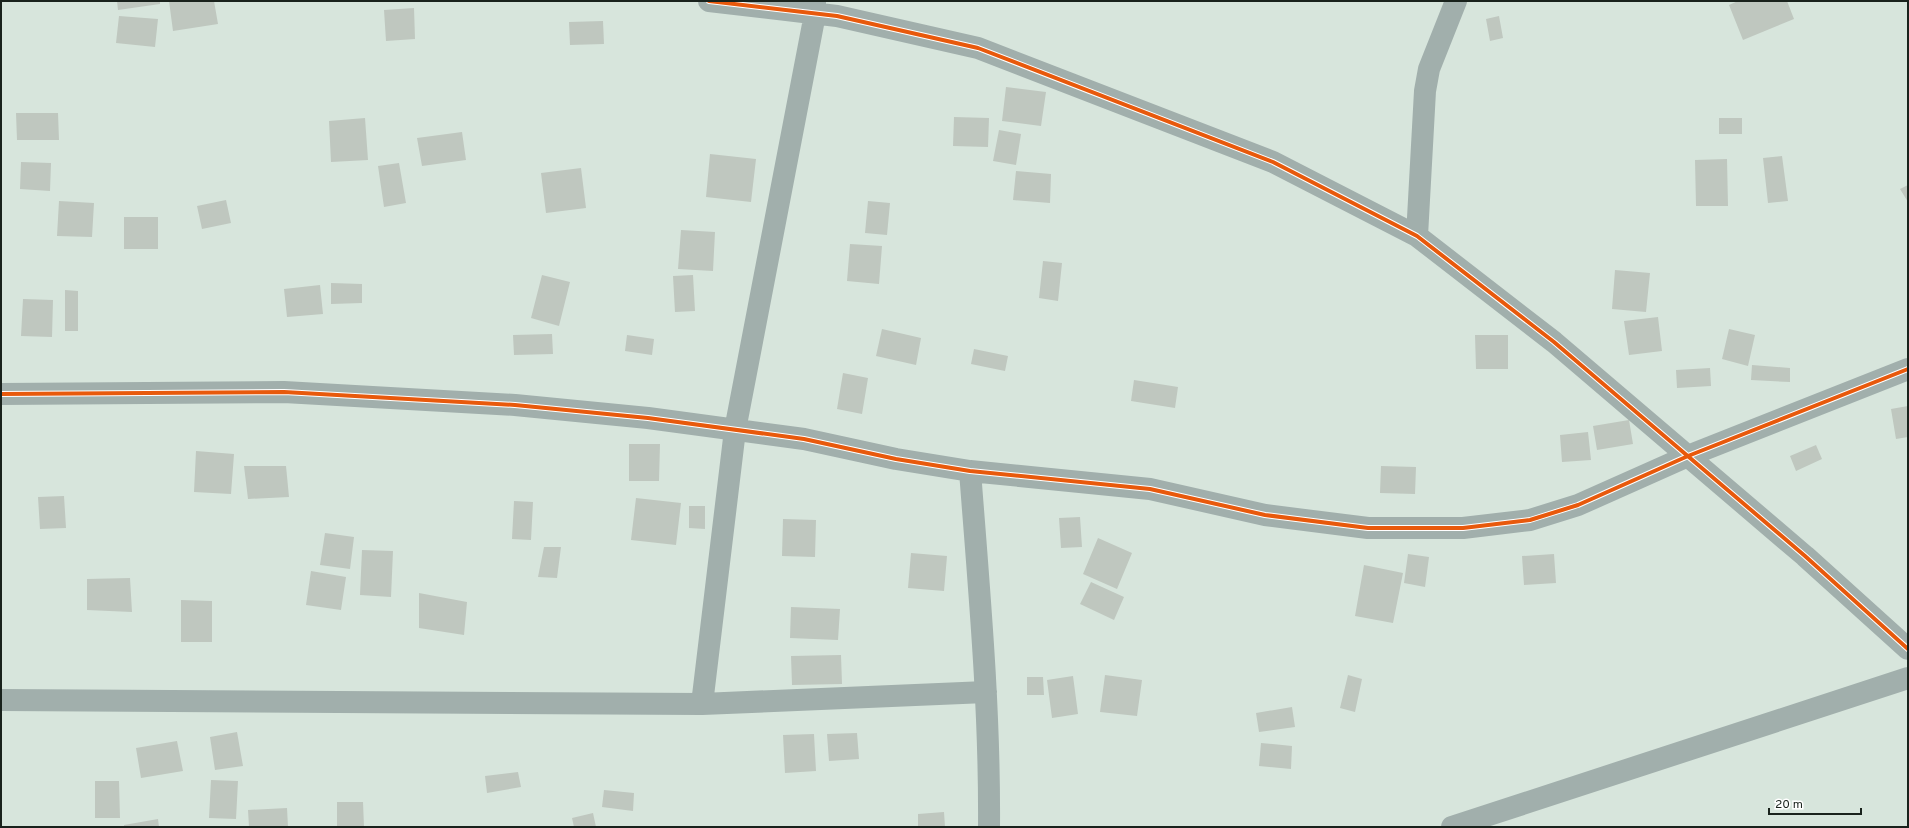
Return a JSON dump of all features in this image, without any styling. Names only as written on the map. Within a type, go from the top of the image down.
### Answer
[{"type":"street","points":[[709,1],[815,7],[837,16],[978,48],[1273,162],[1417,236],[1554,342],[1805,556],[1908,649]]},
{"type":"street","points":[[1417,236],[1426,92],[1429,69],[1456,1]]},
{"type":"street","points":[[702,704],[735,430],[815,7]]},
{"type":"street","points":[[1,394],[284,392],[515,405],[648,418],[804,439],[896,459],[970,471],[1150,489],[1264,515],[1368,528],[1463,528],[1530,520],[1578,505],[1688,456],[1908,369]]},
{"type":"street","points":[[970,471],[986,692],[990,774],[989,827]]},
{"type":"street","points":[[1452,827],[1908,678]]},
{"type":"street","points":[[1,700],[702,704],[986,692]]},
{"type":"building","points":[[117,1],[160,1],[160,4],[118,10]]},
{"type":"building","points":[[169,1],[214,1],[218,24],[173,31]]},
{"type":"building","points":[[1738,1],[1787,1],[1794,19],[1743,40],[1729,5]]},
{"type":"building","points":[[414,8],[415,39],[386,41],[384,10]]},
{"type":"building","points":[[119,16],[158,19],[155,47],[116,43]]},
{"type":"building","points":[[1499,16],[1503,38],[1490,41],[1486,19]]},
{"type":"building","points":[[603,21],[604,44],[570,45],[569,22]]},
{"type":"building","points":[[1006,87],[1046,92],[1041,126],[1002,121]]},
{"type":"building","points":[[16,113],[58,113],[59,140],[17,140]]},
{"type":"building","points":[[954,117],[989,118],[988,147],[953,146]]},
{"type":"building","points":[[365,118],[368,160],[331,162],[329,121]]},
{"type":"building","points":[[1719,118],[1742,118],[1742,134],[1719,134]]},
{"type":"building","points":[[999,130],[1021,134],[1016,165],[993,161]]},
{"type":"building","points":[[462,132],[466,160],[422,166],[417,138]]},
{"type":"building","points":[[710,154],[756,159],[751,202],[706,197]]},
{"type":"building","points":[[1782,156],[1788,201],[1768,203],[1763,158]]},
{"type":"building","points":[[1727,159],[1728,206],[1696,206],[1695,160]]},
{"type":"building","points":[[21,162],[51,163],[50,191],[20,189]]},
{"type":"building","points":[[399,163],[406,203],[384,207],[378,166]]},
{"type":"building","points":[[581,168],[586,208],[546,213],[541,173]]},
{"type":"building","points":[[1016,171],[1051,174],[1050,203],[1013,200]]},
{"type":"building","points":[[1908,185],[1908,202],[1900,189]]},
{"type":"building","points":[[226,200],[231,223],[202,229],[197,206]]},
{"type":"building","points":[[59,201],[94,203],[92,237],[57,236]]},
{"type":"building","points":[[868,201],[890,203],[887,235],[865,233]]},
{"type":"building","points":[[124,217],[158,217],[158,249],[124,249]]},
{"type":"building","points":[[681,230],[715,232],[713,271],[678,269]]},
{"type":"building","points":[[850,244],[882,246],[879,284],[847,281]]},
{"type":"building","points":[[1043,261],[1062,263],[1058,301],[1039,298]]},
{"type":"building","points":[[1615,270],[1650,273],[1646,312],[1612,309]]},
{"type":"building","points":[[542,275],[570,282],[559,326],[531,318]]},
{"type":"building","points":[[693,275],[695,311],[675,312],[673,276]]},
{"type":"building","points":[[331,283],[362,284],[362,303],[331,304]]},
{"type":"building","points":[[320,285],[323,314],[287,317],[284,289]]},
{"type":"building","points":[[65,290],[78,291],[78,331],[65,331]]},
{"type":"building","points":[[23,299],[53,300],[52,337],[21,336]]},
{"type":"building","points":[[1658,317],[1662,351],[1629,355],[1624,321]]},
{"type":"building","points":[[882,329],[921,338],[916,365],[876,356]]},
{"type":"building","points":[[1729,329],[1755,335],[1748,366],[1722,359]]},
{"type":"building","points":[[552,334],[553,354],[514,355],[513,335]]},
{"type":"building","points":[[627,335],[654,339],[652,355],[625,351]]},
{"type":"building","points":[[1475,335],[1508,335],[1508,369],[1476,369]]},
{"type":"building","points":[[974,349],[1008,356],[1005,371],[971,364]]},
{"type":"building","points":[[1752,365],[1790,368],[1790,382],[1751,380]]},
{"type":"building","points":[[1710,368],[1711,386],[1677,388],[1676,370]]},
{"type":"building","points":[[843,373],[868,378],[862,414],[837,409]]},
{"type":"building","points":[[1134,380],[1178,387],[1175,408],[1131,401]]},
{"type":"building","points":[[1908,406],[1908,437],[1896,439],[1891,409]]},
{"type":"building","points":[[1629,420],[1633,444],[1597,450],[1593,426]]},
{"type":"building","points":[[1588,432],[1591,460],[1562,462],[1560,435]]},
{"type":"building","points":[[629,444],[660,444],[659,481],[629,481]]},
{"type":"building","points":[[1816,445],[1822,459],[1796,471],[1790,456]]},
{"type":"building","points":[[196,451],[234,454],[231,494],[194,492]]},
{"type":"building","points":[[244,466],[286,466],[289,497],[248,499]]},
{"type":"building","points":[[1381,466],[1416,467],[1415,494],[1380,493]]},
{"type":"building","points":[[64,496],[66,528],[40,529],[38,497]]},
{"type":"building","points":[[636,498],[681,503],[676,545],[631,540]]},
{"type":"building","points":[[514,501],[533,502],[531,540],[512,539]]},
{"type":"building","points":[[689,506],[705,506],[705,529],[689,528]]},
{"type":"building","points":[[1080,517],[1082,547],[1061,548],[1059,518]]},
{"type":"building","points":[[783,519],[816,520],[815,557],[782,556]]},
{"type":"building","points":[[325,533],[354,537],[350,569],[320,565]]},
{"type":"building","points":[[1098,538],[1132,553],[1117,589],[1083,574]]},
{"type":"building","points":[[544,547],[561,547],[557,578],[538,577]]},
{"type":"building","points":[[362,550],[393,551],[391,597],[360,595]]},
{"type":"building","points":[[911,553],[947,556],[944,591],[908,588]]},
{"type":"building","points":[[1408,554],[1429,557],[1425,587],[1404,583]]},
{"type":"building","points":[[1554,554],[1556,583],[1524,585],[1522,556]]},
{"type":"building","points":[[1364,565],[1403,573],[1393,623],[1355,616]]},
{"type":"building","points":[[311,571],[346,577],[341,610],[306,605]]},
{"type":"building","points":[[130,578],[132,612],[87,610],[87,579]]},
{"type":"building","points":[[1091,582],[1124,597],[1114,620],[1080,604]]},
{"type":"building","points":[[419,593],[467,602],[464,635],[419,628]]},
{"type":"building","points":[[181,600],[212,601],[212,642],[181,642]]},
{"type":"building","points":[[791,607],[840,609],[838,640],[790,638]]},
{"type":"building","points":[[841,655],[842,684],[792,685],[791,656]]},
{"type":"building","points":[[1105,675],[1142,680],[1137,716],[1100,712]]},
{"type":"building","points":[[1348,675],[1362,679],[1355,712],[1340,708]]},
{"type":"building","points":[[1073,676],[1078,714],[1052,718],[1047,680]]},
{"type":"building","points":[[1027,677],[1043,677],[1044,695],[1027,695]]},
{"type":"building","points":[[1292,707],[1295,727],[1259,732],[1256,713]]},
{"type":"building","points":[[237,732],[243,766],[215,770],[210,737]]},
{"type":"building","points":[[857,733],[859,759],[829,761],[827,734]]},
{"type":"building","points":[[814,734],[816,771],[785,773],[783,735]]},
{"type":"building","points":[[177,741],[183,771],[141,778],[136,748]]},
{"type":"building","points":[[1261,743],[1292,746],[1291,769],[1259,766]]},
{"type":"building","points":[[518,772],[521,787],[487,793],[485,776]]},
{"type":"building","points":[[211,780],[238,781],[236,819],[209,818]]},
{"type":"building","points":[[95,781],[119,781],[120,818],[95,818]]},
{"type":"building","points":[[604,790],[634,793],[633,811],[602,807]]},
{"type":"building","points":[[337,802],[363,802],[364,827],[337,827]]},
{"type":"building","points":[[287,808],[288,827],[249,827],[248,810]]},
{"type":"building","points":[[944,812],[945,827],[918,827],[918,814]]},
{"type":"building","points":[[593,813],[596,827],[574,827],[572,818]]},
{"type":"building","points":[[158,819],[159,827],[124,827],[124,825]]},
{"type":"cycle path","points":[[709,1],[837,16],[978,48],[1273,162],[1417,236],[1554,342],[1805,556],[1908,649]]},
{"type":"cycle path","points":[[1,394],[284,392],[515,405],[648,418],[804,439],[896,459],[970,471],[1150,489],[1265,515],[1368,528],[1463,528],[1530,520],[1578,505],[1688,456],[1908,369]]}]
